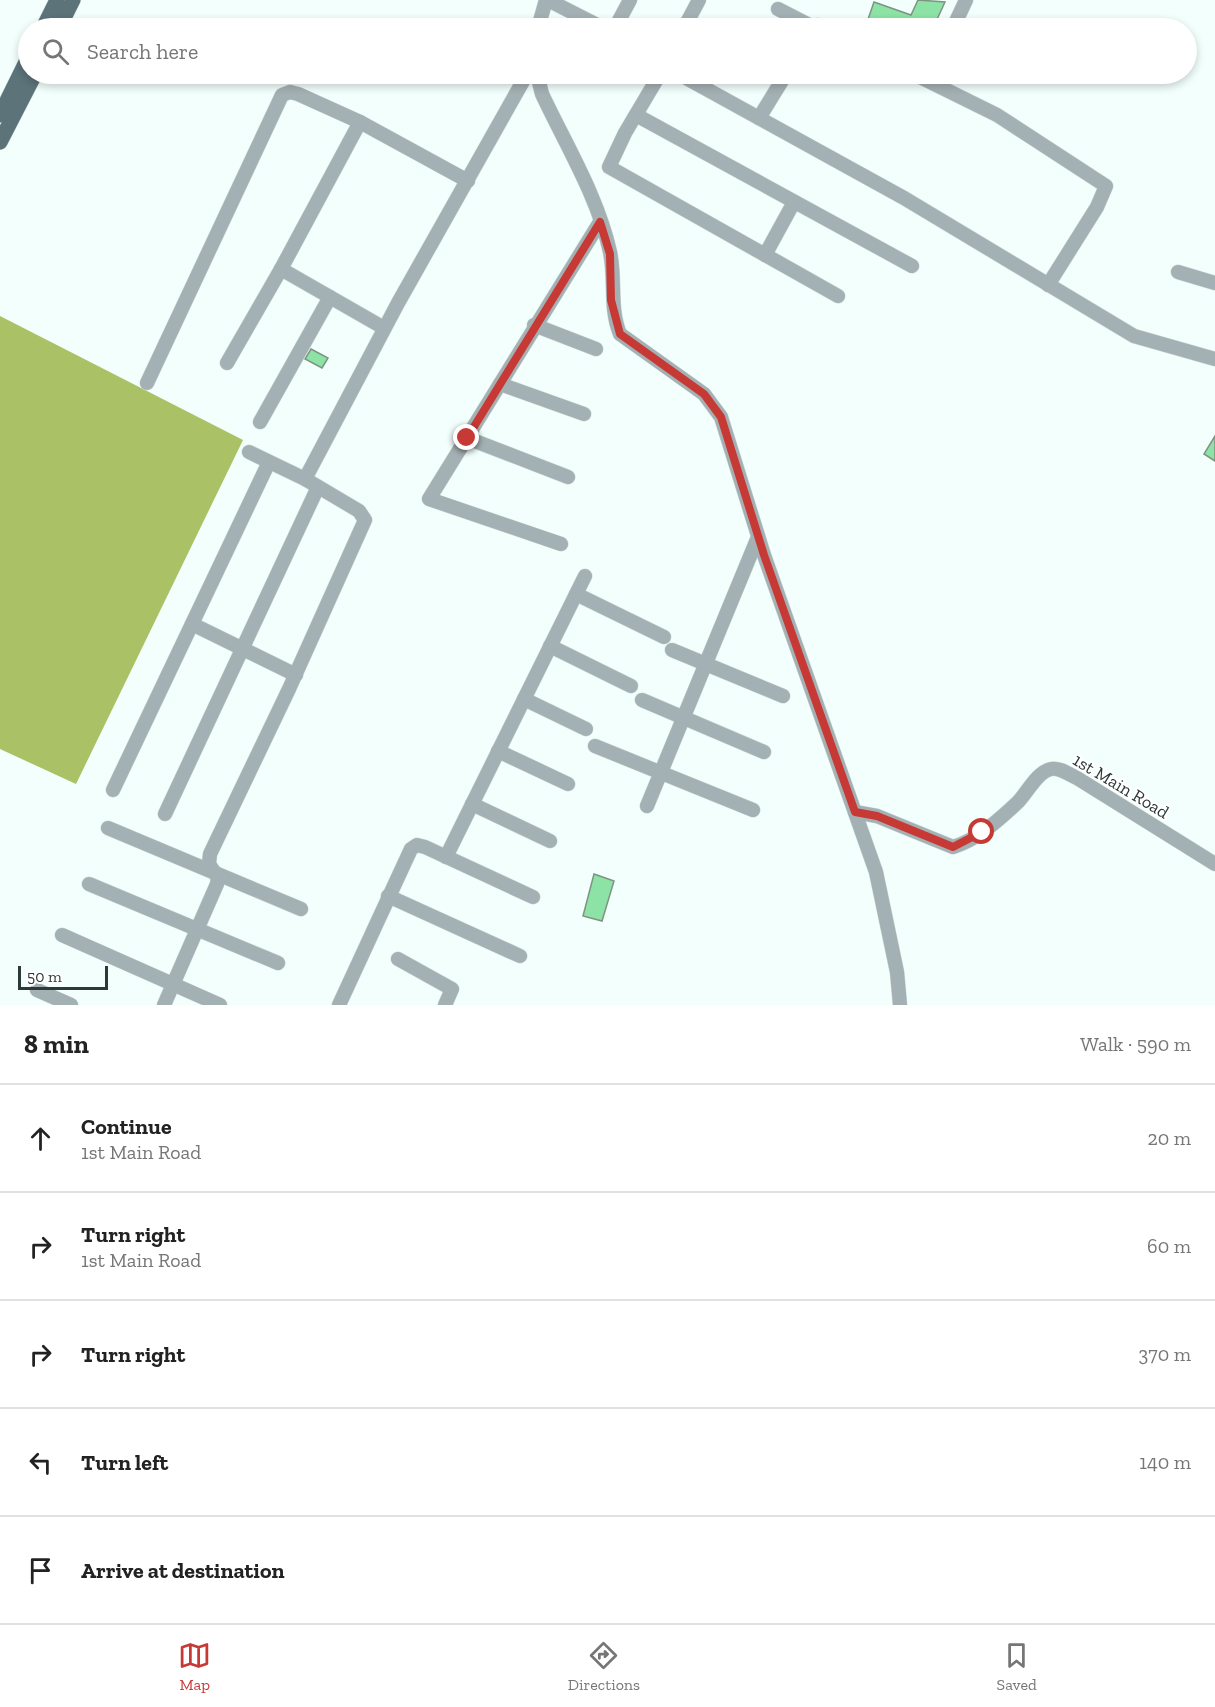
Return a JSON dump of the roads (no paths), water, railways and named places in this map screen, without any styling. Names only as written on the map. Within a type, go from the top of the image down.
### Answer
[{"type":"main road","points":[[48,18],[57,0]]},
{"type":"main road","points":[[64,18],[73,0]]},
{"type":"main road","points":[[0,113],[18,78]]},
{"type":"main road","points":[[0,142],[30,84]]},
{"type":"street","points":[[541,18],[547,0],[583,18]]},
{"type":"street","points":[[620,18],[630,0]]},
{"type":"street","points":[[689,18],[699,0]]},
{"type":"street","points":[[957,18],[966,0]]},
{"type":"street","points":[[778,9],[796,18]]},
{"type":"street","points":[[305,479],[384,328],[521,84]]},
{"type":"street","points":[[540,84],[600,222],[610,254],[611,300],[620,334],[704,394],[721,417],[758,537],[876,872],[897,972],[900,1005]]},
{"type":"street","points":[[654,84],[610,162],[609,167],[613,172],[838,296]]},
{"type":"street","points":[[697,84],[903,198],[1134,336],[1215,359]]},
{"type":"street","points":[[759,118],[780,84]]},
{"type":"street","points":[[942,84],[997,115],[1106,186],[1097,207],[1048,285]]},
{"type":"street","points":[[147,383],[282,95],[290,92],[298,94],[360,122],[468,181]]},
{"type":"street","points":[[636,115],[912,266]]},
{"type":"street","points":[[227,363],[281,269],[360,122]]},
{"type":"street","points":[[765,255],[794,202]]},
{"type":"street","points":[[561,544],[429,499],[534,325],[600,222]]},
{"type":"street","points":[[281,269],[384,328]]},
{"type":"street","points":[[1178,272],[1215,283]]},
{"type":"street","points":[[261,422],[330,297]]},
{"type":"street","points":[[534,325],[596,349]]},
{"type":"street","points":[[500,384],[584,414]]},
{"type":"street","points":[[467,438],[568,477]]},
{"type":"street","points":[[164,1005],[217,884],[217,874],[210,864],[210,854],[296,675],[365,520],[359,512],[305,479],[249,452]]},
{"type":"street","points":[[113,790],[269,462]]},
{"type":"street","points":[[165,814],[318,487]]},
{"type":"street","points":[[647,806],[758,537]]},
{"type":"street","points":[[446,857],[585,576]]},
{"type":"street","points":[[576,594],[664,637]]},
{"type":"street","points":[[192,624],[296,675]]},
{"type":"street","points":[[550,646],[631,686]]},
{"type":"street","points":[[672,650],[783,696]]},
{"type":"street","points":[[524,699],[586,729]]},
{"type":"street","points":[[642,700],[764,752]]},
{"type":"street","points":[[595,746],[753,810]]},
{"type":"street","points":[[498,751],[568,783]]},
{"type":"street","name":"1st Main Road","points":[[855,812],[877,816],[953,847],[982,832],[1019,801],[1042,774],[1050,769],[1058,770],[1077,778],[1215,864]]},
{"type":"street","points":[[472,804],[550,841]]},
{"type":"street","points":[[108,828],[301,909]]},
{"type":"street","points":[[339,1005],[388,896],[411,849],[417,845],[532,897]]},
{"type":"street","points":[[89,884],[278,963]]},
{"type":"street","points":[[388,896],[520,956]]},
{"type":"street","points":[[62,936],[220,1005]]},
{"type":"street","points":[[398,959],[452,989],[445,1005]]},
{"type":"street","points":[[37,990],[71,1005]]}]
